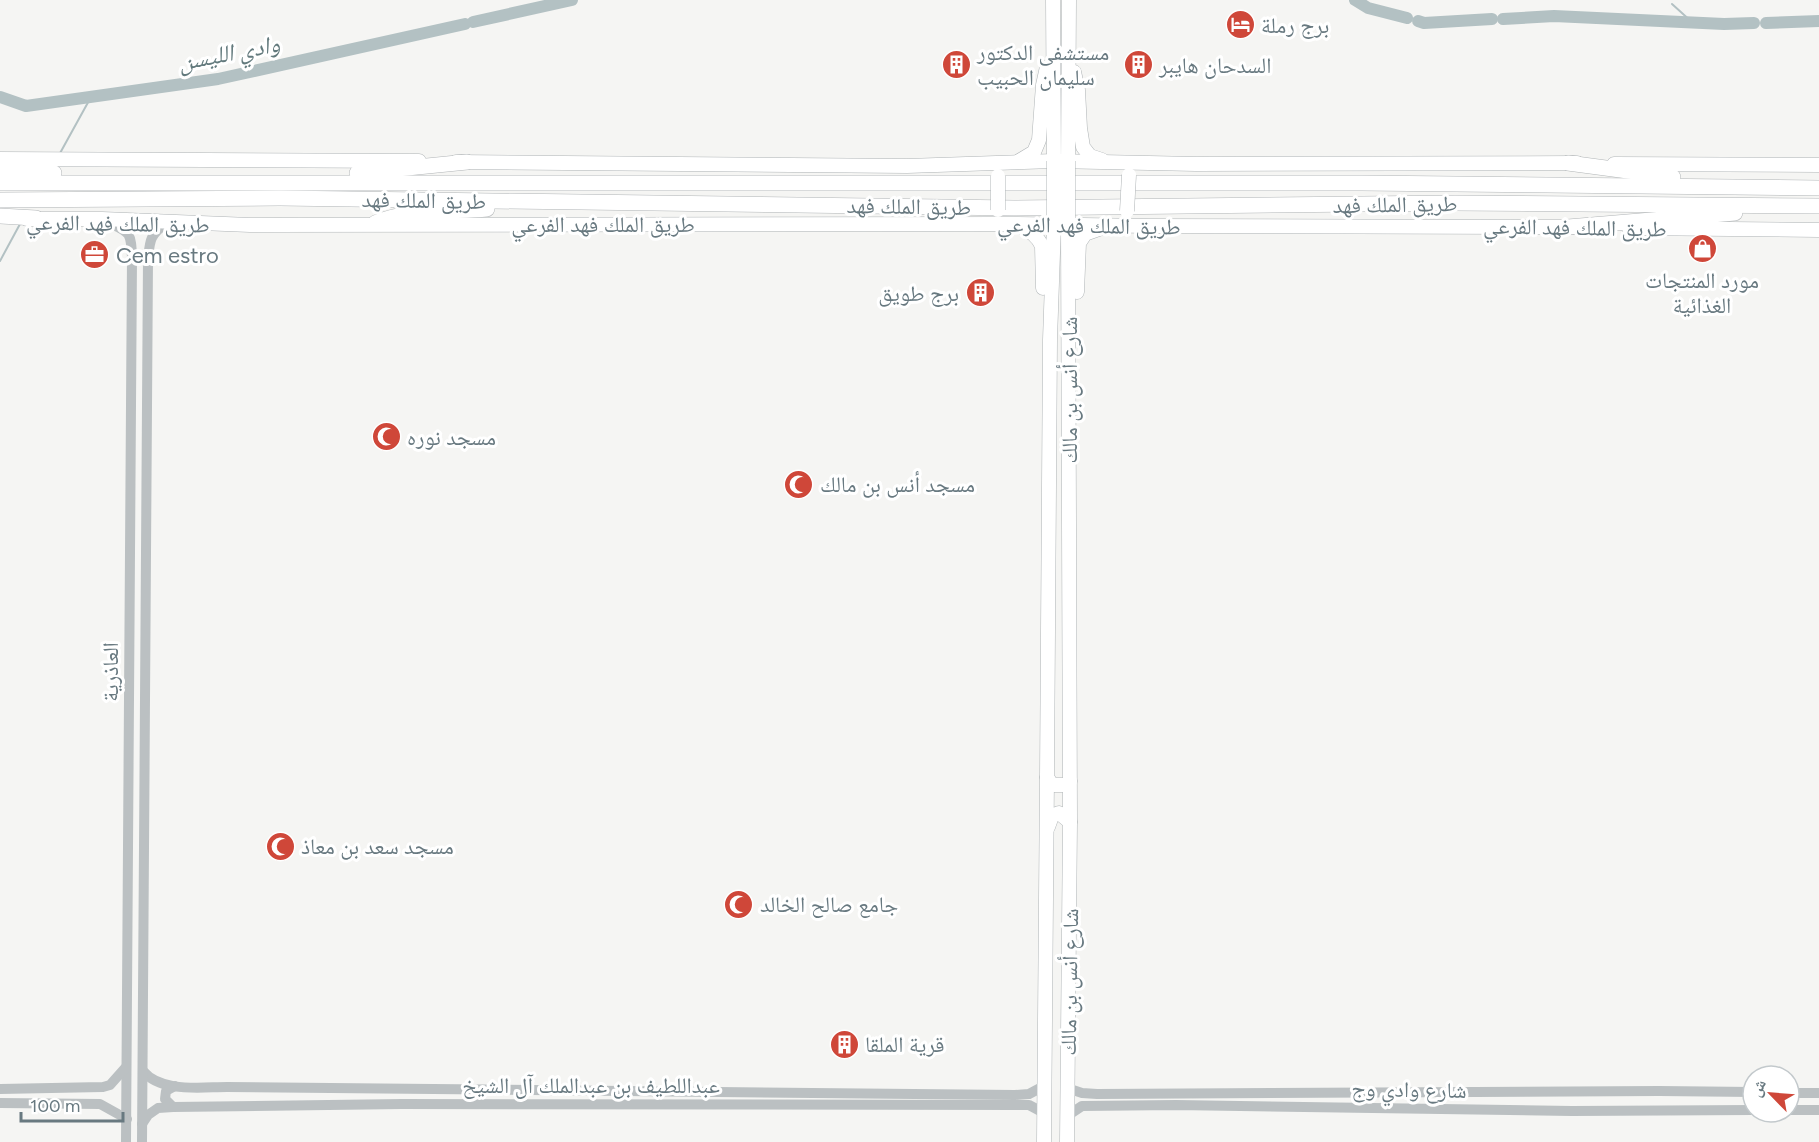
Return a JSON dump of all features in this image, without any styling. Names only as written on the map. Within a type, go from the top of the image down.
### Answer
[{"type":"highway","points":[[277,182],[467,162]]},
{"type":"highway","points":[[1568,163],[1742,186]]},
{"type":"highway","points":[[0,169],[91,176],[123,181]]},
{"type":"highway","name":"طريق الملك فهد","points":[[0,183],[123,181],[1362,183],[1819,188]]},
{"type":"highway","name":"طريق الملك فهد","points":[[0,200],[280,198],[1014,208],[1455,203],[1819,206]]},
{"type":"highway","points":[[375,224],[387,218],[409,215],[524,207],[534,201]]},
{"type":"highway","points":[[1568,226],[1726,214],[1782,205]]},
{"type":"highway","points":[[0,216],[36,218]]},
{"type":"main road","points":[[1017,162],[1034,152],[1039,140],[1043,84],[1052,51],[1053,0]]},
{"type":"main road","name":"شارع أنس بن مالك","points":[[1067,1142],[1070,822],[1068,161],[1070,0]]},
{"type":"main road","name":"شارع أنس بن مالك","points":[[1044,1142],[1050,340],[1054,224],[1052,51]]},
{"type":"main road","points":[[1069,52],[1078,90],[1083,147],[1090,156],[1126,169]]},
{"type":"main road","points":[[0,159],[726,166],[907,166],[1068,161],[1126,169],[1148,164],[1819,165]]},
{"type":"main road","points":[[986,224],[998,210],[998,176],[988,164]]},
{"type":"main road","points":[[1126,169],[1127,211],[1132,221],[1148,226]]},
{"type":"main road","name":"طريق الملك فهد الفرعي","points":[[0,221],[36,218],[250,225],[1054,224],[1568,226],[1819,230]]},
{"type":"main road","points":[[1018,224],[1035,234],[1042,246],[1044,307],[1050,340]]},
{"type":"main road","points":[[1068,341],[1076,300],[1080,243],[1085,234],[1112,226]]},
{"type":"main road","points":[[1047,777],[1052,785],[1066,784],[1070,781]]},
{"type":"main road","points":[[1047,830],[1052,816],[1059,813],[1070,822]]},
{"type":"street","name":"العاذرية","points":[[102,219],[127,231],[131,237],[132,258],[126,1142]]},
{"type":"street","name":"العاذرية","points":[[142,1142],[148,260],[149,240],[167,222]]},
{"type":"street","points":[[132,258],[134,251],[138,249],[145,252],[148,260]]},
{"type":"street","points":[[130,584],[146,584]]},
{"type":"street","points":[[128,939],[144,941]]},
{"type":"street","points":[[0,1089],[103,1087],[110,1085],[126,1067]]},
{"type":"street","name":"عبداللطيف بن عبدالملك آل الشيخ","points":[[143,1071],[150,1079],[161,1084],[175,1086],[915,1094],[1010,1100],[1029,1105],[1044,1113]]},
{"type":"street","points":[[173,1107],[165,1099],[165,1094],[175,1086]]},
{"type":"street","name":"عبداللطيف بن عبدالملك آل الشيخ","points":[[142,1124],[148,1115],[158,1108],[173,1107],[402,1104],[915,1105],[1010,1100],[1044,1086]]},
{"type":"street","points":[[100,1104],[106,1097],[103,1087]]},
{"type":"street","name":"شارع وادي وج","points":[[1067,1088],[1098,1100],[1176,1105],[1572,1111],[1741,1110]]},
{"type":"street","points":[[402,1104],[403,1090]]},
{"type":"street","name":"شارع وادي وج","points":[[1067,1116],[1079,1107],[1098,1100],[1648,1091],[1741,1092]]},
{"type":"street","points":[[1801,1093],[1819,1093]]},
{"type":"street","points":[[915,1094],[915,1105]]},
{"type":"street","points":[[0,1103],[100,1104],[126,1119]]},
{"type":"street","points":[[1801,1110],[1819,1110]]},
{"type":"waterway","name":"وادي الليسن","points":[[473,22],[572,0]]},
{"type":"waterway","name":"وادي الليسن","points":[[1355,0],[1368,8],[1407,18]]},
{"type":"waterway","points":[[1672,4],[1693,23]]},
{"type":"waterway","name":"وادي الليسن","points":[[1503,19],[1554,16],[1724,24],[1754,23]]},
{"type":"waterway","name":"وادي الليسن","points":[[1418,21],[1424,23],[1492,19]]},
{"type":"waterway","name":"وادي الليسن","points":[[1766,23],[1819,21]]},
{"type":"waterway","name":"وادي الليسن","points":[[0,97],[26,106],[218,79],[465,24]]},
{"type":"waterway","points":[[59,155],[91,97]]},
{"type":"waterway","points":[[0,261],[20,224]]},
{"type":"place","name":"برج رملة","points":[[1240,25]]},
{"type":"place","name":"مستشفى الدكتور سليمان الحبيب","points":[[956,65]]},
{"type":"place","name":"السدحان هايبر","points":[[1138,65]]},
{"type":"place","name":"مورد المنتجات الغذائية","points":[[1702,248]]},
{"type":"place","name":"Cem estro","points":[[95,255]]},
{"type":"place","name":"برج طويق","points":[[980,293]]},
{"type":"place","name":"مسجد نوره","points":[[386,437]]},
{"type":"place","name":"مسجد أنس بن مالك","points":[[799,484]]},
{"type":"place","name":"مسجد سعد بن معاذ","points":[[280,846]]},
{"type":"place","name":"جامع صالح الخالد","points":[[739,904]]},
{"type":"place","name":"قرية الملقا","points":[[844,1044]]}]
